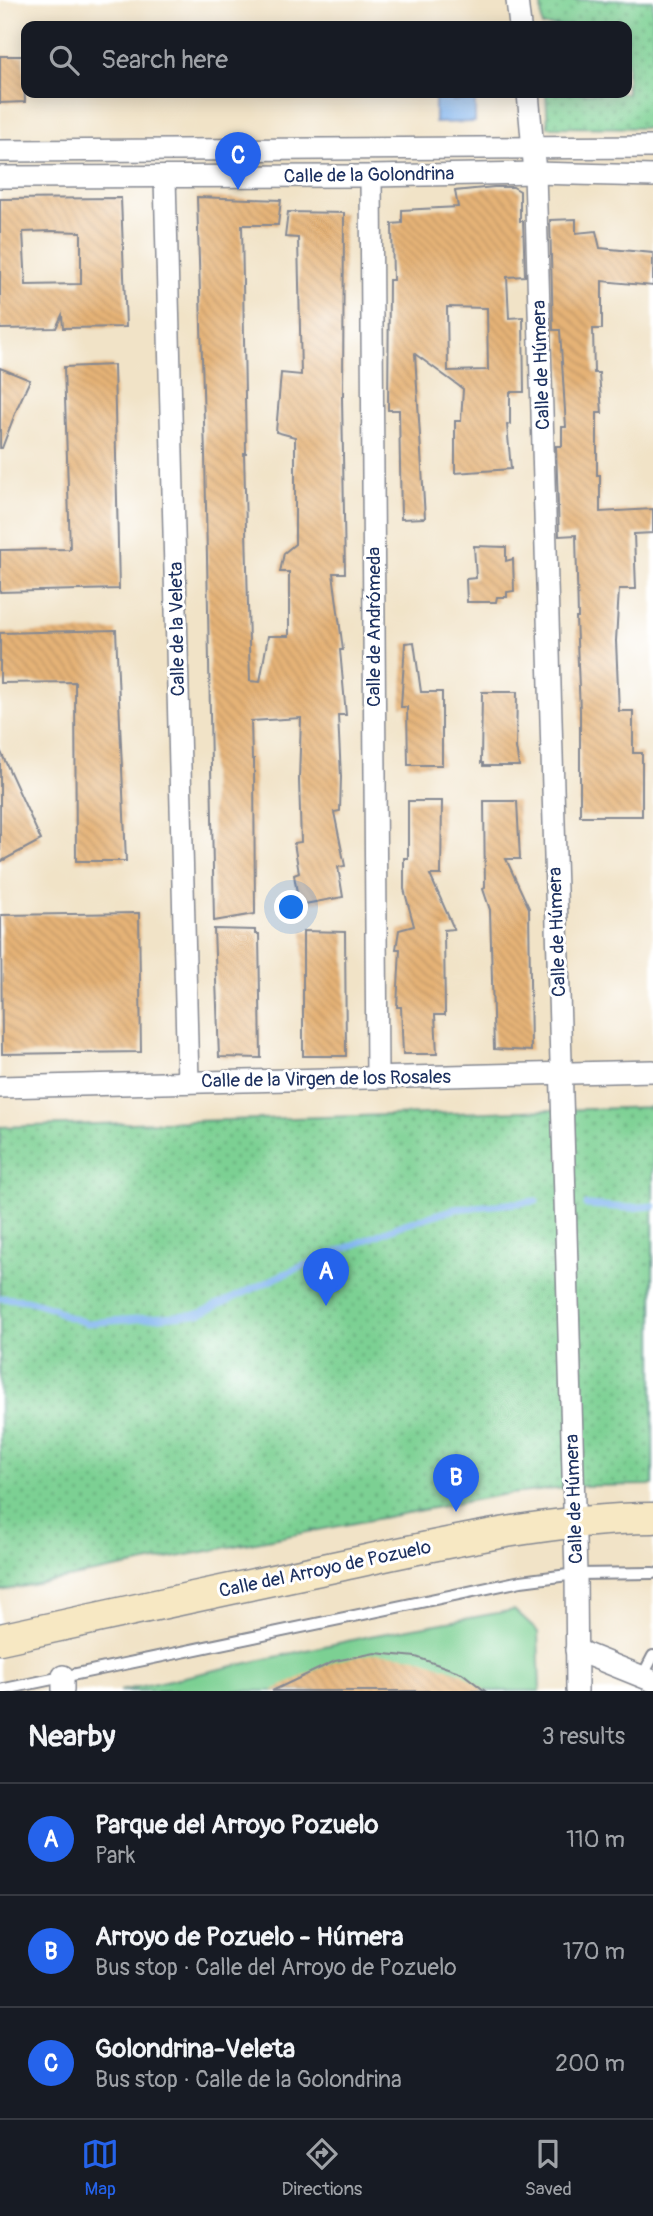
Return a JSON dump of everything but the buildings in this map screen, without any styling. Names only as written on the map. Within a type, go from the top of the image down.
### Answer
[{"type":"main road","name":"Calle del Arroyo de Pozuelo","points":[[0,1639],[409,1550],[574,1521],[653,1518]]},
{"type":"street","points":[[517,0],[519,21]]},
{"type":"street","name":"Calle de Húmera","points":[[529,98],[535,173],[576,1574],[577,1691]]},
{"type":"street","name":"Calle de la Golondrina","points":[[0,151],[653,148]]},
{"type":"street","name":"Calle de la Golondrina","points":[[0,177],[535,173],[653,176]]},
{"type":"street","name":"Calle de Andrómeda","points":[[371,176],[377,1078]]},
{"type":"street","name":"Calle de la Veleta","points":[[165,177],[188,1082]]},
{"type":"street","name":"Calle de la Virgen de los Rosales","points":[[0,1087],[653,1072]]},
{"type":"street","points":[[576,1650],[648,1679]]},
{"type":"lane","points":[[0,1690],[63,1684],[521,1581],[576,1574],[653,1573]]},
{"type":"lane","points":[[648,1679],[653,1656]]},
{"type":"green space","points":[[541,0],[653,0],[653,128],[548,127],[546,98],[632,98],[632,21],[542,21]]},
{"type":"green space","points":[[653,1107],[653,1485],[583,1486],[501,1495],[0,1591],[0,1127]]},
{"type":"green space","points":[[514,1610],[538,1632],[540,1691],[120,1691],[370,1636]]},
{"type":"water","points":[[435,98],[453,98],[453,101],[475,99],[475,122],[435,123]]},
{"type":"waterway","points":[[0,1298],[27,1300],[87,1323],[199,1314],[282,1275],[404,1224],[455,1209],[536,1201]]},
{"type":"waterway","points":[[587,1205],[630,1208],[653,1206]]},
{"type":"place","name":"Golondrina-Veleta","points":[[238,190]]},
{"type":"place","name":"Parque del Arroyo Pozuelo","points":[[326,1306]]},
{"type":"place","name":"Arroyo de Pozuelo - Húmera","points":[[456,1512]]}]
